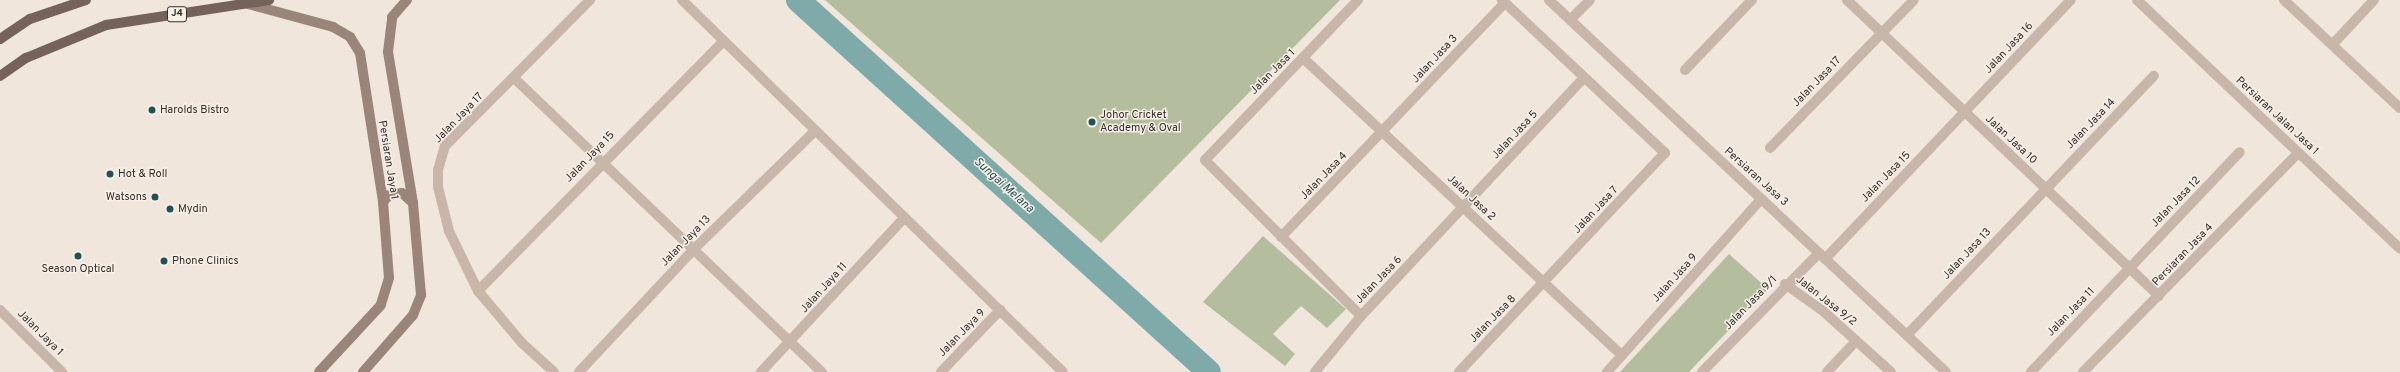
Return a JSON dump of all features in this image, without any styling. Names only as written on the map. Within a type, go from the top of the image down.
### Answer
[{"type":"main road","points":[[0,39],[30,20],[86,0]]},
{"type":"main road","name":"J4","points":[[0,76],[26,58],[106,25],[269,0]]},
{"type":"main road","name":"Persiaran Jaya 1","points":[[363,372],[413,315],[421,295],[413,203],[388,38],[392,17],[407,0]]},
{"type":"main road","name":"Persiaran Jaya 1","points":[[248,4],[297,15],[350,37],[360,52],[383,202],[389,267],[387,290],[381,305],[318,372]]},
{"type":"main road","points":[[383,202],[389,195],[402,193],[413,203]]},
{"type":"street","name":"Jalan Jaya 17","points":[[554,372],[517,338],[478,291],[449,231],[438,188],[439,157],[445,146],[590,0]]},
{"type":"street","points":[[682,0],[722,42],[903,219],[1000,310],[1063,372]]},
{"type":"street","name":"Jalan Jasa 1","points":[[1281,237],[1205,160],[1358,0]]},
{"type":"street","name":"Persiaran Jasa 3","points":[[1549,0],[1946,372]]},
{"type":"street","points":[[1570,20],[1590,0]]},
{"type":"street","points":[[1685,70],[1752,0]]},
{"type":"street","name":"Jalan Jasa 10","points":[[1847,0],[2129,270],[2159,296]]},
{"type":"street","name":"Jalan Jasa 17","points":[[1770,148],[1914,0]]},
{"type":"street","name":"Jalan Jasa 16","points":[[1965,112],[2071,0]]},
{"type":"street","name":"Persiaran Jalan Jasa 1","points":[[2137,0],[2400,250]]},
{"type":"street","points":[[2284,0],[2400,108]]},
{"type":"street","points":[[2333,44],[2374,0]]},
{"type":"street","points":[[1504,1],[1583,79]]},
{"type":"street","name":"Jalan Jasa 3","points":[[1383,132],[1504,1]]},
{"type":"street","name":"Jalan Jaya 15","points":[[478,291],[602,161],[722,42]]},
{"type":"street","name":"Jalan Jasa 2","points":[[1303,58],[1622,356]]},
{"type":"street","name":"Jalan Jasa 14","points":[[2046,189],[2154,76]]},
{"type":"street","points":[[514,78],[822,372]]},
{"type":"street","name":"Jalan Jasa 7","points":[[1544,283],[1665,153],[1583,79]]},
{"type":"street","name":"Jalan Jasa 5","points":[[1464,208],[1583,79]]},
{"type":"street","name":"Jalan Jasa 15","points":[[1822,256],[1965,112]]},
{"type":"street","name":"Jalan Jaya 13","points":[[579,372],[694,249],[814,132]]},
{"type":"street","name":"Jalan Jasa 4","points":[[1281,237],[1383,132]]},
{"type":"street","name":"Jalan Jasa 12","points":[[2129,270],[2240,152]]},
{"type":"street","name":"Persiaran Jasa 4","points":[[2082,372],[2159,296],[2298,153]]},
{"type":"street","name":"Jalan Jasa 13","points":[[1907,335],[2046,189]]},
{"type":"street","name":"Jalan Jasa 9","points":[[1607,372],[1761,199]]},
{"type":"street","name":"Jalan Jasa 6","points":[[1315,372],[1361,316],[1464,208]]},
{"type":"street","name":"Jalan Jaya 11","points":[[761,372],[791,342],[903,219]]},
{"type":"street","points":[[1281,237],[1361,316]]},
{"type":"street","name":"Jalan Jasa 9/1","points":[[1702,372],[1785,284],[1822,256]]},
{"type":"street","name":"Jalan Jasa 11","points":[[2031,372],[2129,270]]},
{"type":"street","name":"Jalan Jasa 8","points":[[1459,372],[1544,283]]},
{"type":"street","name":"Jalan Jasa 9/2","points":[[1785,284],[1856,341],[1827,372]]},
{"type":"street","name":"Jalan Jaya 1","points":[[0,310],[62,372]]},
{"type":"street","name":"Jalan Jaya 9","points":[[941,372],[1000,310]]},
{"type":"street","points":[[1856,341],[1891,372]]},
{"type":"green space","name":"Johor Cricket Academy & Oval","points":[[825,0],[1340,0],[1101,243]]},
{"type":"green space","points":[[1263,236],[1346,309],[1327,328],[1301,306],[1273,334],[1295,354],[1285,366],[1203,302]]},
{"type":"green space","points":[[1729,254],[1768,289],[1689,372],[1620,372]]},
{"type":"waterway","name":"Sungai Melana","points":[[798,0],[1209,372]]},
{"type":"place","name":"Harolds Bistro","points":[[152,110]]},
{"type":"place","name":"Johor Cricket Academy & Oval","points":[[1092,122]]},
{"type":"place","name":"Hot & Roll","points":[[110,174]]},
{"type":"place","name":"Watsons","points":[[155,197]]},
{"type":"place","name":"Mydin","points":[[170,209]]},
{"type":"place","name":"Season Optical","points":[[78,256]]},
{"type":"place","name":"Phone Clinics","points":[[164,261]]}]
